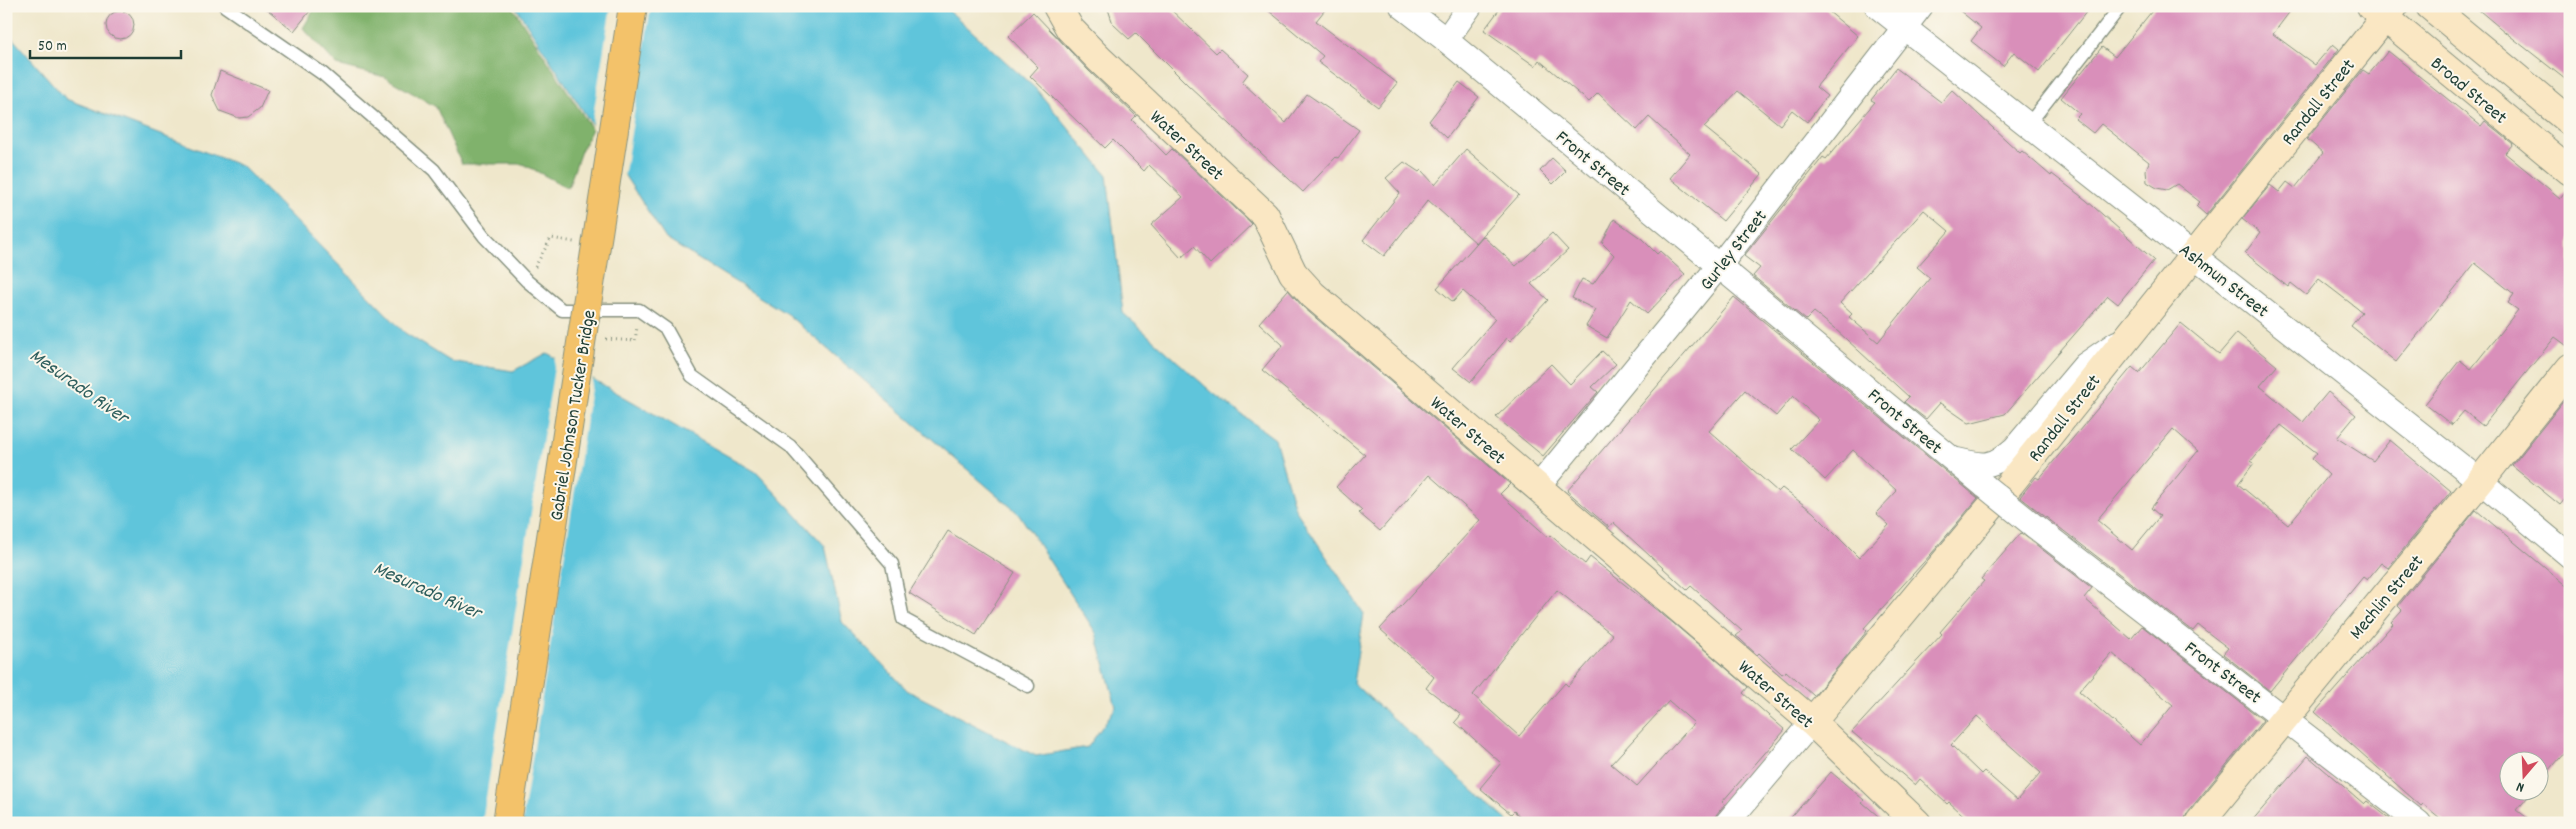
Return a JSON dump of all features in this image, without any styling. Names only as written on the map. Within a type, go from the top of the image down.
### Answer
[{"type":"highway","name":"Gabriel Johnson Tucker Bridge","points":[[507,823],[633,6]]},
{"type":"street","name":"Water Street","points":[[1057,6],[1070,29],[1099,59],[1265,216],[1293,273],[1313,295],[1812,722],[1917,823]]},
{"type":"street","name":"Front Street","points":[[1402,6],[1446,40],[2033,525],[2285,717],[2419,823]]},
{"type":"street","points":[[1446,40],[1470,6]]},
{"type":"street","name":"Ashmun Street","points":[[1877,6],[2194,254],[2480,481],[2570,556]]},
{"type":"street","name":"Gurley Street","points":[[1538,488],[1719,266],[1921,6]]},
{"type":"street","name":"Broad Street","points":[[2430,6],[2570,122]]},
{"type":"street","name":"Broad Street","points":[[2383,10],[2570,171]]},
{"type":"street","name":"Randall Street","points":[[1727,823],[2009,485],[2194,254],[2383,10]]},
{"type":"street","points":[[1954,459],[1982,466],[1992,465],[2003,459],[2015,448],[2085,366],[2125,339]]},
{"type":"street","name":"Mechlin Street","points":[[2198,823],[2480,481],[2570,368]]},
{"type":"lane","points":[[225,6],[323,74],[434,170],[484,236],[527,281],[562,310],[639,310],[666,328],[692,376],[790,446],[892,564],[903,619],[1028,686]]},
{"type":"lane","points":[[2028,125],[2121,6]]},
{"type":"path","points":[[527,281],[551,238],[580,244]]},
{"type":"path","points":[[603,338],[635,341],[639,310]]},
{"type":"green space","points":[[316,6],[512,6],[592,129],[581,151],[568,188],[523,164],[462,164],[436,107],[385,77],[337,65],[303,28]]},
{"type":"water","name":"Mesurado River","points":[[515,6],[944,6],[1036,89],[1107,175],[1123,313],[1214,394],[1275,439],[1295,509],[1364,614],[1353,683],[1510,823],[6,823],[6,31],[66,99],[242,166],[405,333],[450,361],[513,371],[547,353],[756,472],[825,546],[842,622],[908,691],[1036,756],[1088,747],[1116,707],[1096,633],[1019,514],[787,314],[666,239]]},
{"type":"pier","points":[[611,6],[651,6],[624,178],[591,128]]},
{"type":"pier","points":[[556,355],[593,376],[522,823],[482,823]]},
{"type":"building","points":[[263,6],[314,6],[294,31]]},
{"type":"building","points":[[1107,6],[1167,6],[1216,53],[1220,49],[1248,74],[1242,82],[1286,123],[1307,94],[1359,130],[1338,158],[1336,157],[1303,192],[1188,85],[1136,33],[1129,39],[1113,24]]},
{"type":"building","points":[[1263,6],[1328,6],[1316,21],[1397,83],[1378,107],[1318,62],[1323,56]]},
{"type":"building","points":[[1502,6],[1822,6],[1858,36],[1816,87],[1827,96],[1807,122],[1792,110],[1780,125],[1738,91],[1704,127],[1762,174],[1723,221],[1670,178],[1690,154],[1649,117],[1637,130],[1598,93],[1589,102],[1539,60],[1535,66],[1484,30]]},
{"type":"building","points":[[1954,6],[2091,6],[2039,72],[2014,52],[2003,66],[1971,41],[1981,28]]},
{"type":"building","points":[[2156,6],[2294,6],[2273,34],[2315,65],[2333,44],[2339,49],[2206,215],[2196,206],[2200,202],[2177,184],[2167,190],[2157,188],[2147,182],[2146,170],[2149,162],[2101,124],[2093,133],[2075,119],[2080,114],[2061,98],[2102,47],[2115,57]]},
{"type":"building","points":[[2474,6],[2570,6],[2570,83],[2505,32]]},
{"type":"building","points":[[120,11],[130,15],[134,25],[130,35],[120,39],[110,35],[106,25],[110,15]]},
{"type":"building","points":[[1033,12],[1088,70],[1136,116],[1132,120],[1166,155],[1172,149],[1252,224],[1210,264],[1194,246],[1181,258],[1151,225],[1183,197],[1149,165],[1144,171],[1113,140],[1105,148],[1030,76],[1038,67],[1008,36]]},
{"type":"building","points":[[2388,51],[2481,126],[2485,121],[2513,144],[2505,153],[2560,198],[2570,186],[2570,348],[2555,337],[2483,426],[2464,411],[2452,425],[2425,404],[2460,360],[2471,369],[2518,310],[2508,303],[2514,294],[2475,263],[2396,362],[2351,326],[2362,312],[2319,279],[2306,295],[2291,283],[2288,287],[2245,253],[2260,233],[2242,219],[2270,185],[2279,192],[2287,182],[2295,188],[2323,153],[2307,139],[2363,70],[2369,74]]},
{"type":"building","points":[[1896,68],[1941,102],[1952,90],[2020,153],[2022,151],[2051,176],[2052,174],[2086,200],[2154,260],[2118,304],[2108,296],[2005,414],[1969,423],[1940,403],[1926,419],[1904,402],[1909,397],[1834,328],[1814,312],[1806,320],[1753,276],[1760,268],[1744,256],[1823,157],[1826,159],[1875,102],[1871,100]],"holes":[[[1924,210],[1949,231],[1917,267],[1930,278],[1878,342],[1849,317],[1852,314],[1840,303]]]},
{"type":"building","points":[[220,71],[268,90],[260,108],[248,117],[239,118],[220,111],[212,95]]},
{"type":"building","points":[[1459,82],[1479,97],[1447,138],[1429,121]]},
{"type":"building","points":[[1466,149],[1519,195],[1476,243],[1428,200],[1384,256],[1363,240],[1400,193],[1386,178],[1404,162],[1419,172],[1421,170],[1435,185]]},
{"type":"building","points":[[1552,158],[1566,171],[1553,184],[1540,171]]},
{"type":"building","points":[[1614,219],[1642,239],[1657,254],[1660,251],[1685,274],[1647,314],[1631,300],[1607,338],[1586,326],[1596,310],[1572,298],[1582,279],[1593,284],[1614,255],[1602,243]]},
{"type":"building","points":[[1552,233],[1568,250],[1531,284],[1548,300],[1510,341],[1507,338],[1471,382],[1453,368],[1495,319],[1463,291],[1453,302],[1437,288],[1483,236],[1516,266]]},
{"type":"building","points":[[1288,290],[1303,307],[1510,484],[1500,494],[1548,537],[1550,535],[1585,564],[1590,557],[1673,623],[1748,687],[1743,693],[1785,730],[1722,802],[1725,804],[1716,815],[1714,823],[1527,823],[1514,811],[1511,814],[1480,788],[1501,763],[1455,722],[1461,715],[1426,688],[1434,677],[1380,629],[1480,520],[1429,475],[1380,531],[1359,513],[1362,510],[1336,487],[1365,455],[1262,370],[1283,345],[1259,323]],"holes":[[[1557,590],[1613,635],[1568,686],[1565,683],[1519,736],[1473,695]],[[1669,701],[1694,723],[1637,786],[1611,764]]]},
{"type":"building","points":[[1734,297],[1978,498],[1932,553],[1864,628],[1867,631],[1814,696],[1786,671],[1782,674],[1759,653],[1757,655],[1736,636],[1742,631],[1691,586],[1687,590],[1613,522],[1609,527],[1567,491]],"holes":[[[1745,390],[1776,416],[1793,396],[1819,420],[1792,449],[1825,480],[1853,450],[1897,491],[1876,513],[1889,525],[1859,558],[1813,512],[1782,488],[1778,492],[1709,431]]]},
{"type":"building","points":[[2181,323],[2219,354],[2237,333],[2277,366],[2260,386],[2303,422],[2328,392],[2356,415],[2337,438],[2373,461],[2390,440],[2451,491],[2388,568],[2381,563],[2367,580],[2363,577],[2270,691],[2223,654],[2228,648],[2198,625],[2193,631],[2020,497],[2036,477],[2039,479],[2132,367],[2139,373]],"holes":[[[2281,425],[2317,453],[2312,459],[2329,475],[2288,525],[2238,484],[2254,463],[2251,461]],[[2173,429],[2198,451],[2151,508],[2160,516],[2132,550],[2097,520]]]},
{"type":"building","points":[[1602,351],[1616,364],[1592,387],[1598,392],[1543,456],[1496,417],[1551,364],[1570,384]]},
{"type":"building","points":[[2570,393],[2570,493],[2560,505],[2512,466]]},
{"type":"building","points":[[2476,510],[2570,589],[2570,746],[2548,772],[2548,752],[2498,752],[2498,802],[2524,802],[2517,810],[2534,823],[2446,823],[2423,804],[2421,806],[2315,712],[2393,624],[2391,622],[2402,610],[2398,606]]},
{"type":"building","points":[[948,531],[1015,573],[976,635],[909,593]]},
{"type":"building","points":[[2021,533],[2092,588],[2084,598],[2131,639],[2142,626],[2263,720],[2187,813],[2184,823],[1972,823],[1949,802],[1947,804],[1920,779],[1915,785],[1852,732],[1942,634],[1940,632],[1984,581],[1981,579]],"holes":[[[2112,653],[2173,705],[2140,745],[2079,691]],[[1977,716],[2041,773],[2017,800],[1984,771],[1981,774],[1951,745]]]},
{"type":"building","points":[[2308,756],[2364,804],[2367,801],[2395,823],[2250,823]]},
{"type":"building","points":[[1831,772],[1864,800],[1862,802],[1886,823],[1786,823]]}]
